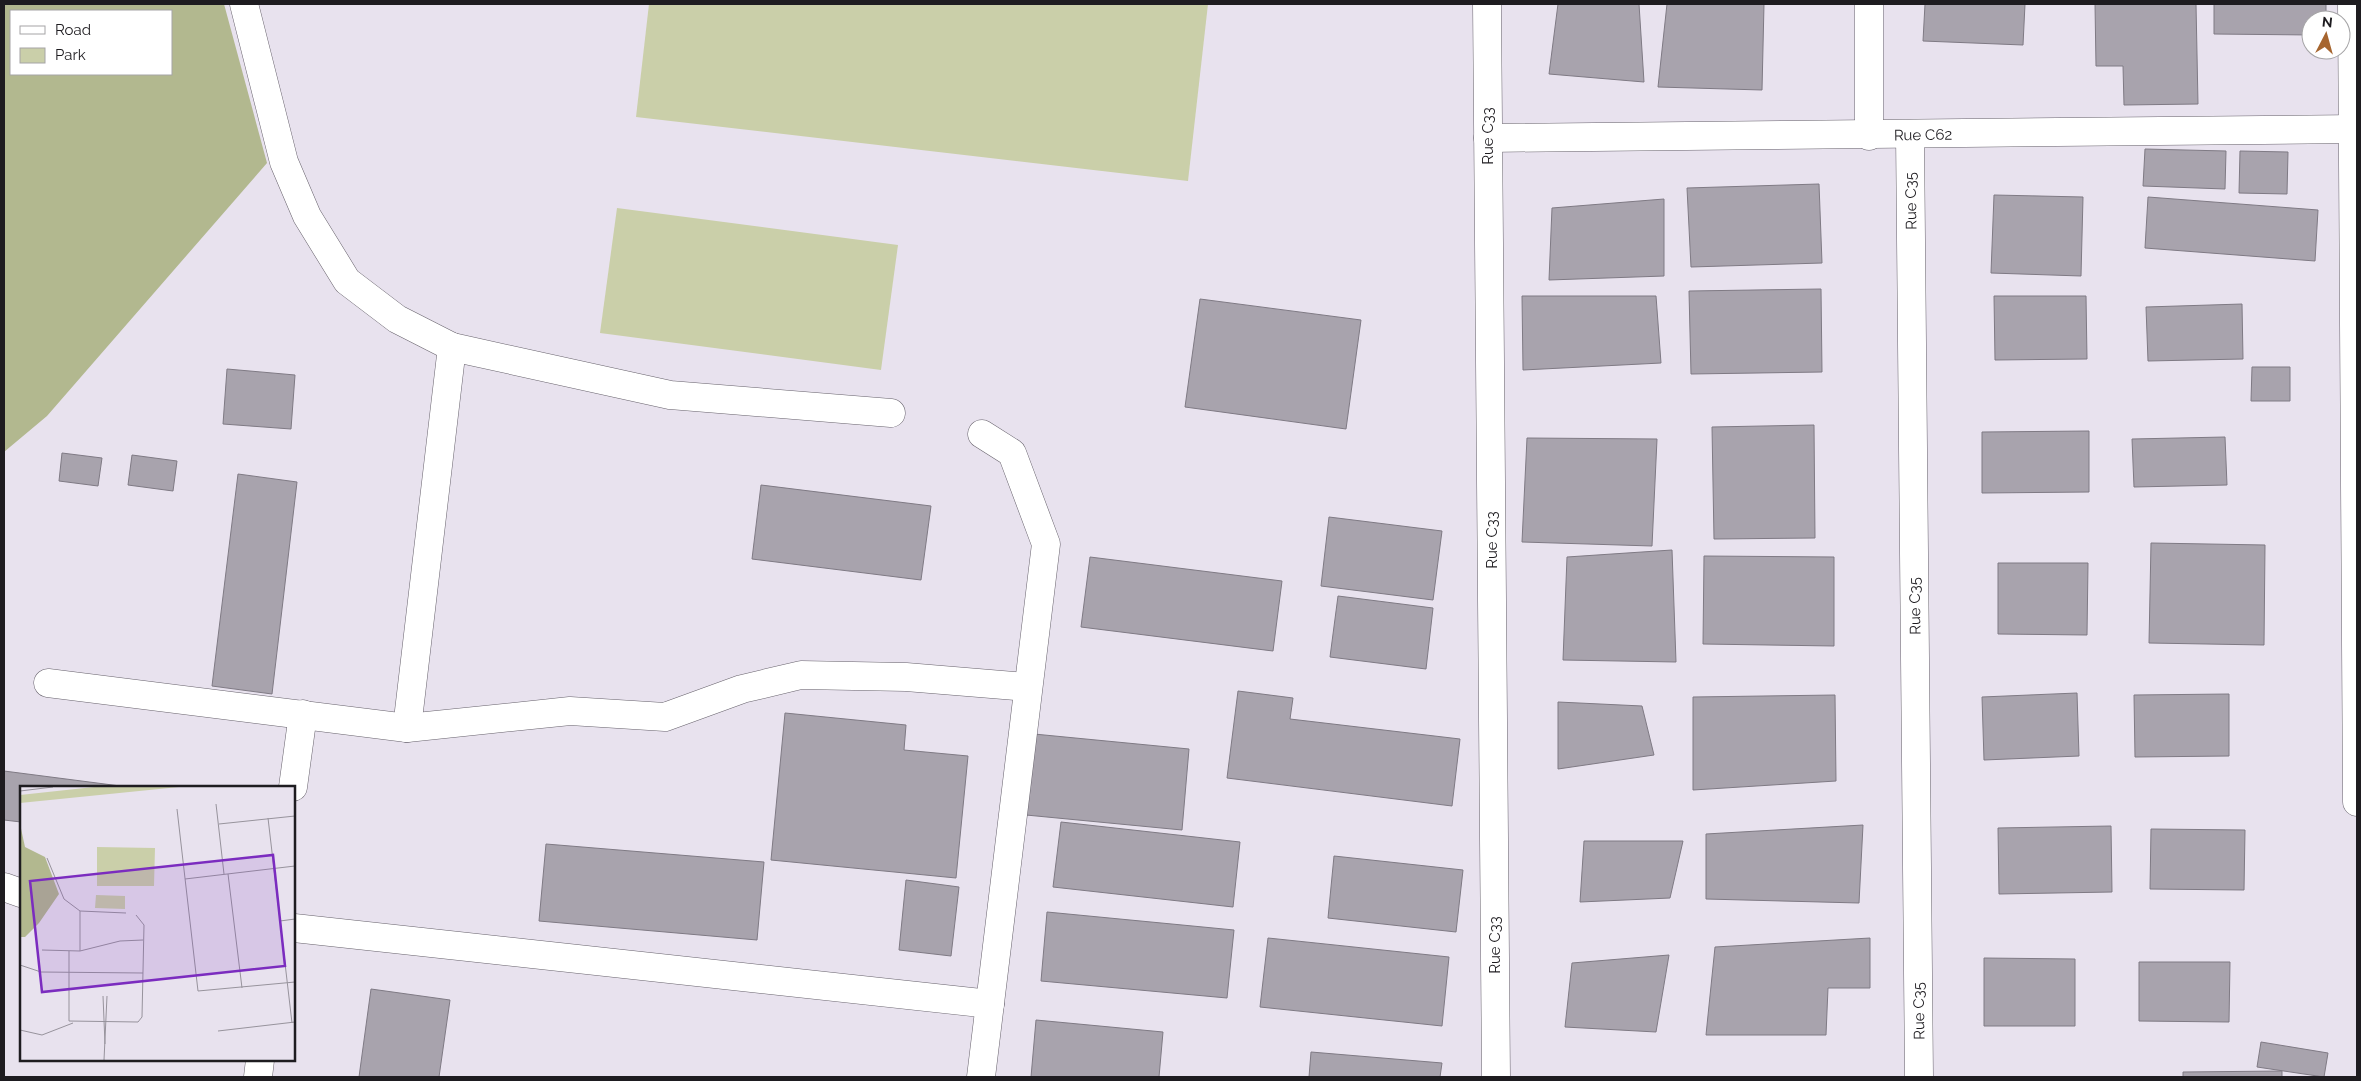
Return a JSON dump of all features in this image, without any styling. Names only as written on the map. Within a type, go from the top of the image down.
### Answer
[{"type":"street","points":[[244,4],[284,162],[306,216],[347,281],[397,319],[452,347],[670,395],[891,413]]},
{"type":"street","name":"Rue C33","points":[[1487,4],[1496,1077]]},
{"type":"street","points":[[1869,4],[1869,136]]},
{"type":"street","points":[[2352,4],[2355,129],[2357,802]]},
{"type":"street","name":"Rue C62","points":[[1488,138],[1869,136],[2355,129]]},
{"type":"street","name":"Rue C35","points":[[1910,134],[1919,1077]]},
{"type":"street","points":[[407,728],[452,347]]},
{"type":"street","points":[[981,1077],[1046,544],[1012,453],[982,434]]},
{"type":"street","points":[[48,683],[407,728],[570,711],[665,717],[742,689],[801,675],[915,678],[1028,687]]},
{"type":"street","points":[[294,786],[302,714]]},
{"type":"street","points":[[4,888],[20,893]]},
{"type":"street","points":[[295,928],[990,1004]]},
{"type":"street","points":[[258,1077],[260,1061]]},
{"type":"green space","points":[[4,4],[224,4],[267,163],[47,416],[4,452]]},
{"type":"green space","points":[[649,4],[1208,4],[1188,181],[636,117]]},
{"type":"green space","points":[[617,208],[898,245],[881,370],[600,333]]},
{"type":"building","points":[[1558,4],[1639,4],[1644,82],[1549,74]]},
{"type":"building","points":[[1667,4],[1764,4],[1762,90],[1658,87]]},
{"type":"building","points":[[1925,4],[2025,4],[2023,45],[1923,41]]},
{"type":"building","points":[[2095,4],[2196,4],[2198,104],[2124,105],[2123,66],[2096,66]]},
{"type":"building","points":[[2214,4],[2326,4],[2326,10],[2301,10],[2301,35],[2214,34]]},
{"type":"building","points":[[2145,149],[2226,151],[2225,189],[2143,186]]},
{"type":"building","points":[[2240,151],[2288,152],[2287,194],[2239,193]]},
{"type":"building","points":[[1819,184],[1822,263],[1691,267],[1687,188]]},
{"type":"building","points":[[1994,195],[2083,197],[2081,276],[1991,273]]},
{"type":"building","points":[[2148,197],[2318,210],[2315,261],[2145,248]]},
{"type":"building","points":[[1664,199],[1664,276],[1549,280],[1552,208]]},
{"type":"building","points":[[1821,289],[1822,372],[1691,374],[1689,291]]},
{"type":"building","points":[[1522,296],[1656,296],[1661,363],[1523,370]]},
{"type":"building","points":[[1994,296],[2086,296],[2087,359],[1995,360]]},
{"type":"building","points":[[1200,299],[1361,320],[1346,429],[1185,407]]},
{"type":"building","points":[[2242,304],[2243,359],[2148,361],[2146,307]]},
{"type":"building","points":[[2252,367],[2290,367],[2290,401],[2251,401]]},
{"type":"building","points":[[227,369],[295,375],[291,429],[223,424]]},
{"type":"building","points":[[1814,425],[1815,538],[1714,539],[1712,427]]},
{"type":"building","points":[[2089,431],[2089,492],[1982,493],[1982,432]]},
{"type":"building","points":[[2225,437],[2227,485],[2134,487],[2132,439]]},
{"type":"building","points":[[1527,438],[1657,439],[1652,546],[1522,542]]},
{"type":"building","points":[[62,453],[102,458],[98,486],[59,481]]},
{"type":"building","points":[[132,455],[177,461],[173,491],[128,485]]},
{"type":"building","points":[[238,474],[297,482],[272,694],[212,686]]},
{"type":"building","points":[[761,485],[931,506],[921,580],[752,559]]},
{"type":"building","points":[[1329,517],[1442,531],[1433,600],[1321,586]]},
{"type":"building","points":[[2151,543],[2265,545],[2264,645],[2149,643]]},
{"type":"building","points":[[1672,550],[1676,662],[1563,660],[1567,557]]},
{"type":"building","points":[[1704,556],[1834,557],[1834,646],[1703,644]]},
{"type":"building","points":[[1090,557],[1282,581],[1273,651],[1081,627]]},
{"type":"building","points":[[1998,563],[2088,563],[2087,635],[1998,634]]},
{"type":"building","points":[[1338,596],[1433,608],[1426,669],[1330,657]]},
{"type":"building","points":[[1238,691],[1293,698],[1290,719],[1460,739],[1452,806],[1227,778]]},
{"type":"building","points":[[2077,693],[2079,756],[1984,760],[1982,697]]},
{"type":"building","points":[[2229,694],[2229,756],[2135,757],[2134,695]]},
{"type":"building","points":[[1835,695],[1836,781],[1693,790],[1693,697]]},
{"type":"building","points":[[1558,702],[1642,706],[1654,755],[1558,769]]},
{"type":"building","points":[[785,713],[906,725],[904,750],[968,756],[956,878],[771,860]]},
{"type":"building","points":[[1034,734],[1189,749],[1182,830],[1026,815]]},
{"type":"building","points":[[4,771],[120,786],[20,786],[20,822],[4,820]]},
{"type":"building","points":[[1061,822],[1240,842],[1233,907],[1053,887]]},
{"type":"building","points":[[1863,825],[1859,903],[1706,899],[1706,834]]},
{"type":"building","points":[[2111,826],[2112,892],[1999,894],[1998,828]]},
{"type":"building","points":[[2151,829],[2245,830],[2244,890],[2150,889]]},
{"type":"building","points":[[1584,841],[1683,841],[1670,898],[1580,902]]},
{"type":"building","points":[[546,844],[764,862],[757,940],[539,921]]},
{"type":"building","points":[[1334,856],[1463,870],[1456,932],[1328,918]]},
{"type":"building","points":[[906,880],[959,887],[951,956],[899,950]]},
{"type":"building","points":[[1047,912],[1234,930],[1227,998],[1041,981]]},
{"type":"building","points":[[1268,938],[1449,957],[1442,1026],[1260,1007]]},
{"type":"building","points":[[1870,938],[1870,988],[1828,988],[1826,1035],[1706,1035],[1715,947]]},
{"type":"building","points":[[1669,955],[1656,1032],[1565,1027],[1572,963]]},
{"type":"building","points":[[1984,958],[2075,959],[2075,1026],[1984,1026]]},
{"type":"building","points":[[2139,962],[2230,962],[2229,1022],[2139,1021]]},
{"type":"building","points":[[371,989],[450,1000],[439,1077],[359,1077]]},
{"type":"building","points":[[1036,1020],[1163,1032],[1159,1077],[1031,1077]]},
{"type":"building","points":[[2261,1042],[2328,1053],[2324,1077],[2257,1067]]},
{"type":"building","points":[[1311,1052],[1442,1063],[1440,1077],[1309,1077]]},
{"type":"building","points":[[2282,1071],[2282,1077],[2183,1077],[2183,1072]]}]
